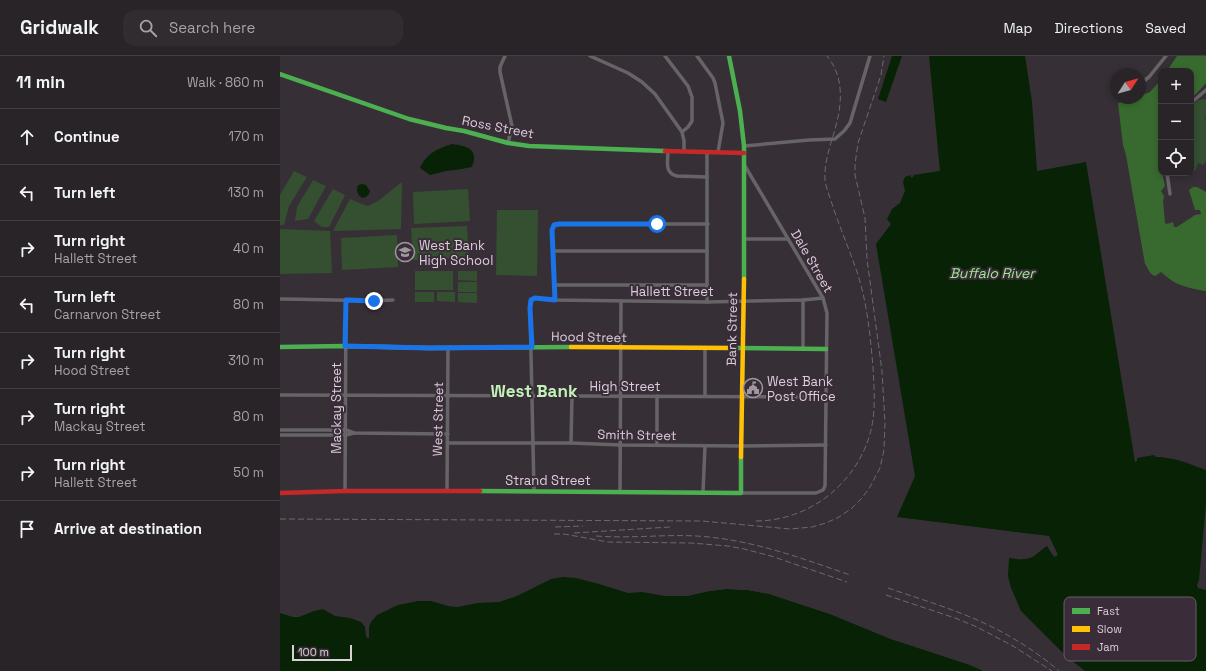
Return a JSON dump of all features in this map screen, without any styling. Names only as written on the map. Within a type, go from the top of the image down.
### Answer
[{"type":"street","points":[[505,56],[500,67],[500,72],[512,126],[508,142]]},
{"type":"street","points":[[590,56],[622,70],[642,82],[655,94],[682,132],[684,151]]},
{"type":"street","points":[[665,56],[688,86],[692,96],[692,121],[682,132]]},
{"type":"street","points":[[697,56],[715,83],[723,123],[718,152]]},
{"type":"street","name":"Bank Street","points":[[728,56],[740,111],[744,146],[744,348],[740,446],[741,493]]},
{"type":"street","points":[[744,146],[837,138],[850,123],[870,56]]},
{"type":"street","points":[[1146,79],[1166,56]]},
{"type":"street","name":"Ross Street","points":[[280,74],[409,119],[529,146],[707,153],[744,153]]},
{"type":"street","points":[[1194,100],[1206,90]]},
{"type":"street","points":[[668,151],[669,173],[677,176],[707,177]]},
{"type":"street","points":[[707,153],[707,302]]},
{"type":"street","name":"Dale Street","points":[[744,165],[823,298],[827,313],[825,486],[823,490],[816,493]]},
{"type":"street","points":[[1167,176],[1170,194]]},
{"type":"street","points":[[555,300],[552,229],[556,224],[708,224]]},
{"type":"street","points":[[744,239],[788,239]]},
{"type":"street","points":[[553,251],[707,250]]},
{"type":"street","points":[[554,285],[707,285]]},
{"type":"street","name":"Hallett Street","points":[[532,347],[530,309],[531,302],[534,298],[555,300],[707,302],[803,300],[823,298]]},
{"type":"street","points":[[280,299],[393,300]]},
{"type":"street","name":"Mackay Street","points":[[345,491],[346,300]]},
{"type":"street","points":[[803,300],[803,349]]},
{"type":"street","points":[[620,492],[621,301]]},
{"type":"street","name":"Hood Street","points":[[280,347],[345,346],[448,348],[532,347],[826,349]]},
{"type":"street","points":[[532,347],[534,491]]},
{"type":"street","name":"West Street","points":[[447,491],[448,348]]},
{"type":"street","points":[[705,349],[705,396]]},
{"type":"street","name":"High Street","points":[[280,395],[826,397]]},
{"type":"street","points":[[571,442],[572,396]]},
{"type":"street","points":[[657,396],[657,445]]},
{"type":"street","points":[[280,430],[346,430],[354,432],[448,434]]},
{"type":"street","points":[[280,435],[346,435],[354,432]]},
{"type":"street","name":"Smith Street","points":[[448,443],[571,442],[621,445],[705,446],[826,445]]},
{"type":"street","points":[[703,492],[705,446]]},
{"type":"street","name":"Strand Street","points":[[280,493],[345,491],[816,493]]},
{"type":"shaded area","points":[[1206,99],[1206,161],[1203,165],[1198,163],[1194,171],[1194,104],[1199,100]]},
{"type":"shaded area","points":[[294,171],[307,177],[289,206],[284,225],[280,225],[280,195]]},
{"type":"shaded area","points":[[313,180],[326,186],[308,219],[295,221],[297,207]]},
{"type":"shaded area","points":[[402,182],[401,229],[333,231],[350,199],[368,206],[378,201]]},
{"type":"shaded area","points":[[333,189],[345,195],[329,227],[322,227],[314,221]]},
{"type":"shaded area","points":[[468,189],[470,221],[414,224],[413,192]]},
{"type":"shaded area","points":[[497,210],[538,210],[537,276],[496,275]]},
{"type":"shaded area","points":[[467,226],[469,258],[413,260],[411,228]]},
{"type":"shaded area","points":[[280,229],[330,231],[332,273],[280,274]]},
{"type":"shaded area","points":[[397,235],[398,267],[342,270],[341,238]]},
{"type":"shaded area","points":[[415,271],[453,271],[453,290],[415,290]]},
{"type":"shaded area","points":[[458,271],[477,271],[477,281],[458,280]]},
{"type":"shaded area","points":[[458,282],[477,282],[477,292],[458,292]]},
{"type":"shaded area","points":[[415,292],[434,292],[434,302],[415,302]]},
{"type":"shaded area","points":[[437,292],[455,292],[455,302],[437,301]]},
{"type":"shaded area","points":[[458,293],[477,293],[477,303],[458,302]]},
{"type":"green space","points":[[1177,56],[1206,56],[1206,83],[1194,96],[1194,68],[1169,68]]},
{"type":"green space","points":[[1158,83],[1158,176],[1163,176],[1165,186],[1161,191],[1164,196],[1165,223],[1167,224],[1173,222],[1174,227],[1177,227],[1195,215],[1201,214],[1200,210],[1195,210],[1189,190],[1193,187],[1197,187],[1206,192],[1206,291],[1189,288],[1177,283],[1170,280],[1161,272],[1155,276],[1150,273],[1145,264],[1123,145],[1118,104],[1146,104],[1146,94],[1150,92]]},
{"type":"water","points":[[892,56],[902,56],[886,102],[878,99]]},
{"type":"water","name":"Buffalo River","points":[[929,56],[1025,56],[1032,102],[1037,171],[1086,162],[1135,462],[1137,461],[1137,458],[1154,455],[1156,457],[1182,461],[1206,470],[1206,503],[1199,580],[1197,585],[1198,588],[1206,590],[1206,671],[1085,671],[1072,661],[1196,661],[1196,597],[1064,597],[1064,654],[1021,611],[1011,588],[1008,576],[1009,558],[1028,559],[1047,546],[1054,557],[1058,555],[1049,536],[897,517],[915,476],[876,244],[891,224],[887,219],[892,209],[900,203],[905,191],[903,182],[905,177],[911,175],[911,178],[914,175],[940,171]]},
{"type":"water","points":[[452,144],[467,147],[473,152],[474,161],[472,167],[430,175],[420,168],[429,155],[433,152]]},
{"type":"water","points":[[358,185],[366,185],[370,191],[366,197],[362,198],[357,191]]},
{"type":"water","points":[[563,577],[576,578],[628,593],[642,592],[665,596],[687,596],[726,589],[748,590],[769,594],[830,614],[891,639],[968,664],[983,671],[280,671],[280,613],[293,617],[299,617],[323,609],[335,616],[350,618],[361,622],[365,627],[366,637],[369,638],[369,627],[377,615],[398,605],[418,601],[431,601],[457,607],[478,603],[499,602],[517,596],[551,579]]},
{"type":"pier","points":[[726,587],[748,588],[770,592],[801,602],[892,637],[968,662],[981,667],[985,671],[891,639],[830,614],[770,594],[748,590],[726,589],[687,596],[684,596],[683,594]]},
{"type":"railway","points":[[756,521],[780,518],[802,511],[813,506],[832,493],[855,467],[869,438],[873,422],[873,367],[865,305],[860,281],[825,181],[825,170],[829,149],[840,107],[840,86],[833,65],[827,56]]},
{"type":"railway","points":[[280,519],[702,521],[790,529],[812,527],[826,523],[839,517],[852,508],[870,487],[880,468],[884,450],[885,423],[882,371],[867,259],[865,218],[855,175],[858,143],[881,75],[884,56]]},
{"type":"railway","points":[[555,527],[583,526]]},
{"type":"railway","points":[[574,533],[670,527]]},
{"type":"railway","points":[[554,534],[564,534],[608,542],[691,543],[728,546],[771,556],[847,582]]},
{"type":"railway","points":[[596,536],[695,536],[727,539],[781,552],[850,575]]},
{"type":"railway","points":[[888,588],[954,610],[986,624],[1030,649],[1059,671]]},
{"type":"railway","points":[[886,595],[977,627],[1013,646],[1052,671]]},
{"type":"traffic: fast","points":[[729,56],[740,111],[744,146],[744,279]]},
{"type":"traffic: fast","points":[[280,74],[409,119],[464,131],[508,143],[529,146],[665,151]]},
{"type":"traffic: fast","points":[[280,347],[571,347]]},
{"type":"traffic: fast","points":[[735,348],[826,349]]},
{"type":"traffic: fast","points":[[480,491],[741,493],[741,457]]},
{"type":"traffic: slow","points":[[741,457],[744,279]]},
{"type":"traffic: slow","points":[[571,347],[735,348]]},
{"type":"traffic: jam","points":[[665,151],[744,153]]},
{"type":"traffic: jam","points":[[280,493],[345,491],[480,491]]},
{"type":"place","name":"West Bank High School","points":[[405,252]]},
{"type":"place","name":"West Bank Post Office","points":[[753,388]]},
{"type":"district","name":"West Bank","points":[[534,391]]},
{"type":"route","points":[[374,301],[346,300],[345,346],[429,348],[532,347],[531,300],[535,298],[555,300],[552,230],[554,225],[657,224]]}]
